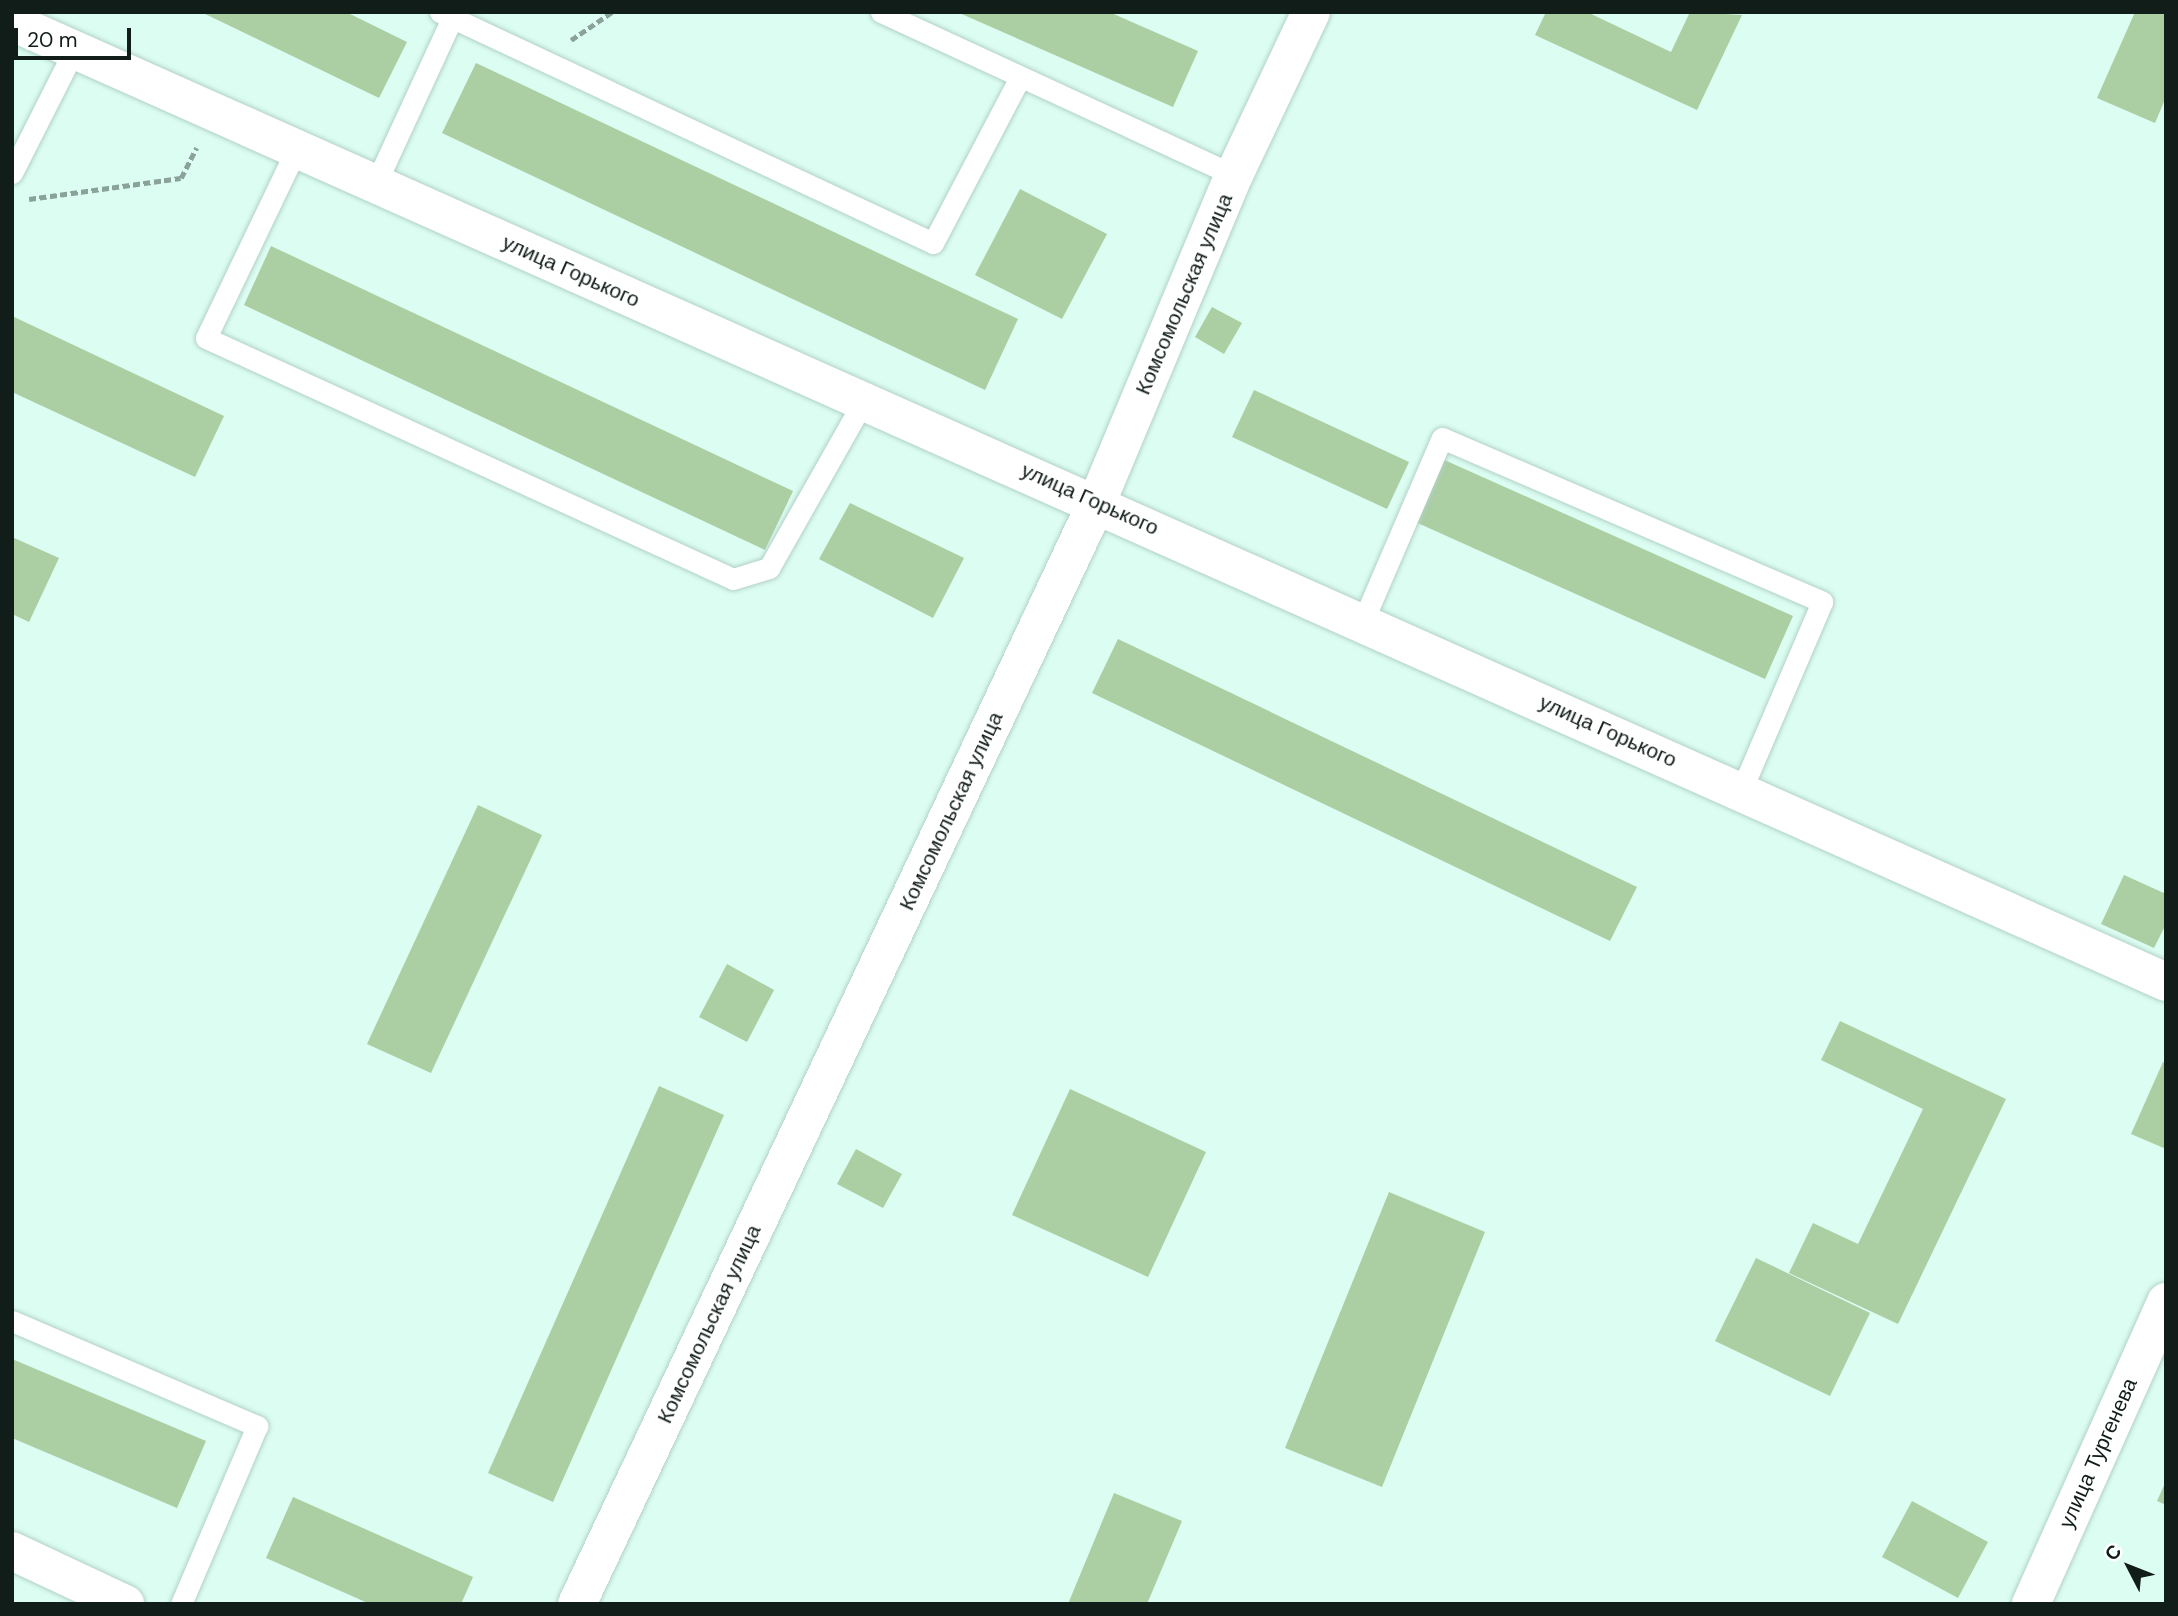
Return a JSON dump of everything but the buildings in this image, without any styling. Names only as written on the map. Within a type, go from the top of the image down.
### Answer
[{"type":"street","name":"Комсомольская улица","points":[[577,1604],[1097,502],[1304,14]]},
{"type":"street","name":"улица Горького","points":[[12,22],[375,185],[1097,502],[2166,982]]},
{"type":"street","name":"улица Тургенева","points":[[2031,1604],[2166,1302]]},
{"type":"street","points":[[12,1551],[125,1604]]},
{"type":"lane","points":[[881,12],[1234,175]]},
{"type":"lane","points":[[375,185],[446,15],[933,243],[1020,76]]},
{"type":"lane","points":[[12,173],[74,50]]},
{"type":"lane","points":[[296,150],[206,338],[733,579],[769,568],[864,400]]},
{"type":"lane","points":[[1363,621],[1442,438],[1822,602],[1741,791]]},
{"type":"lane","points":[[12,1321],[257,1426],[181,1604]]},
{"type":"path","points":[[541,60],[612,12]]},
{"type":"path","points":[[25,200],[181,178],[214,113]]}]
